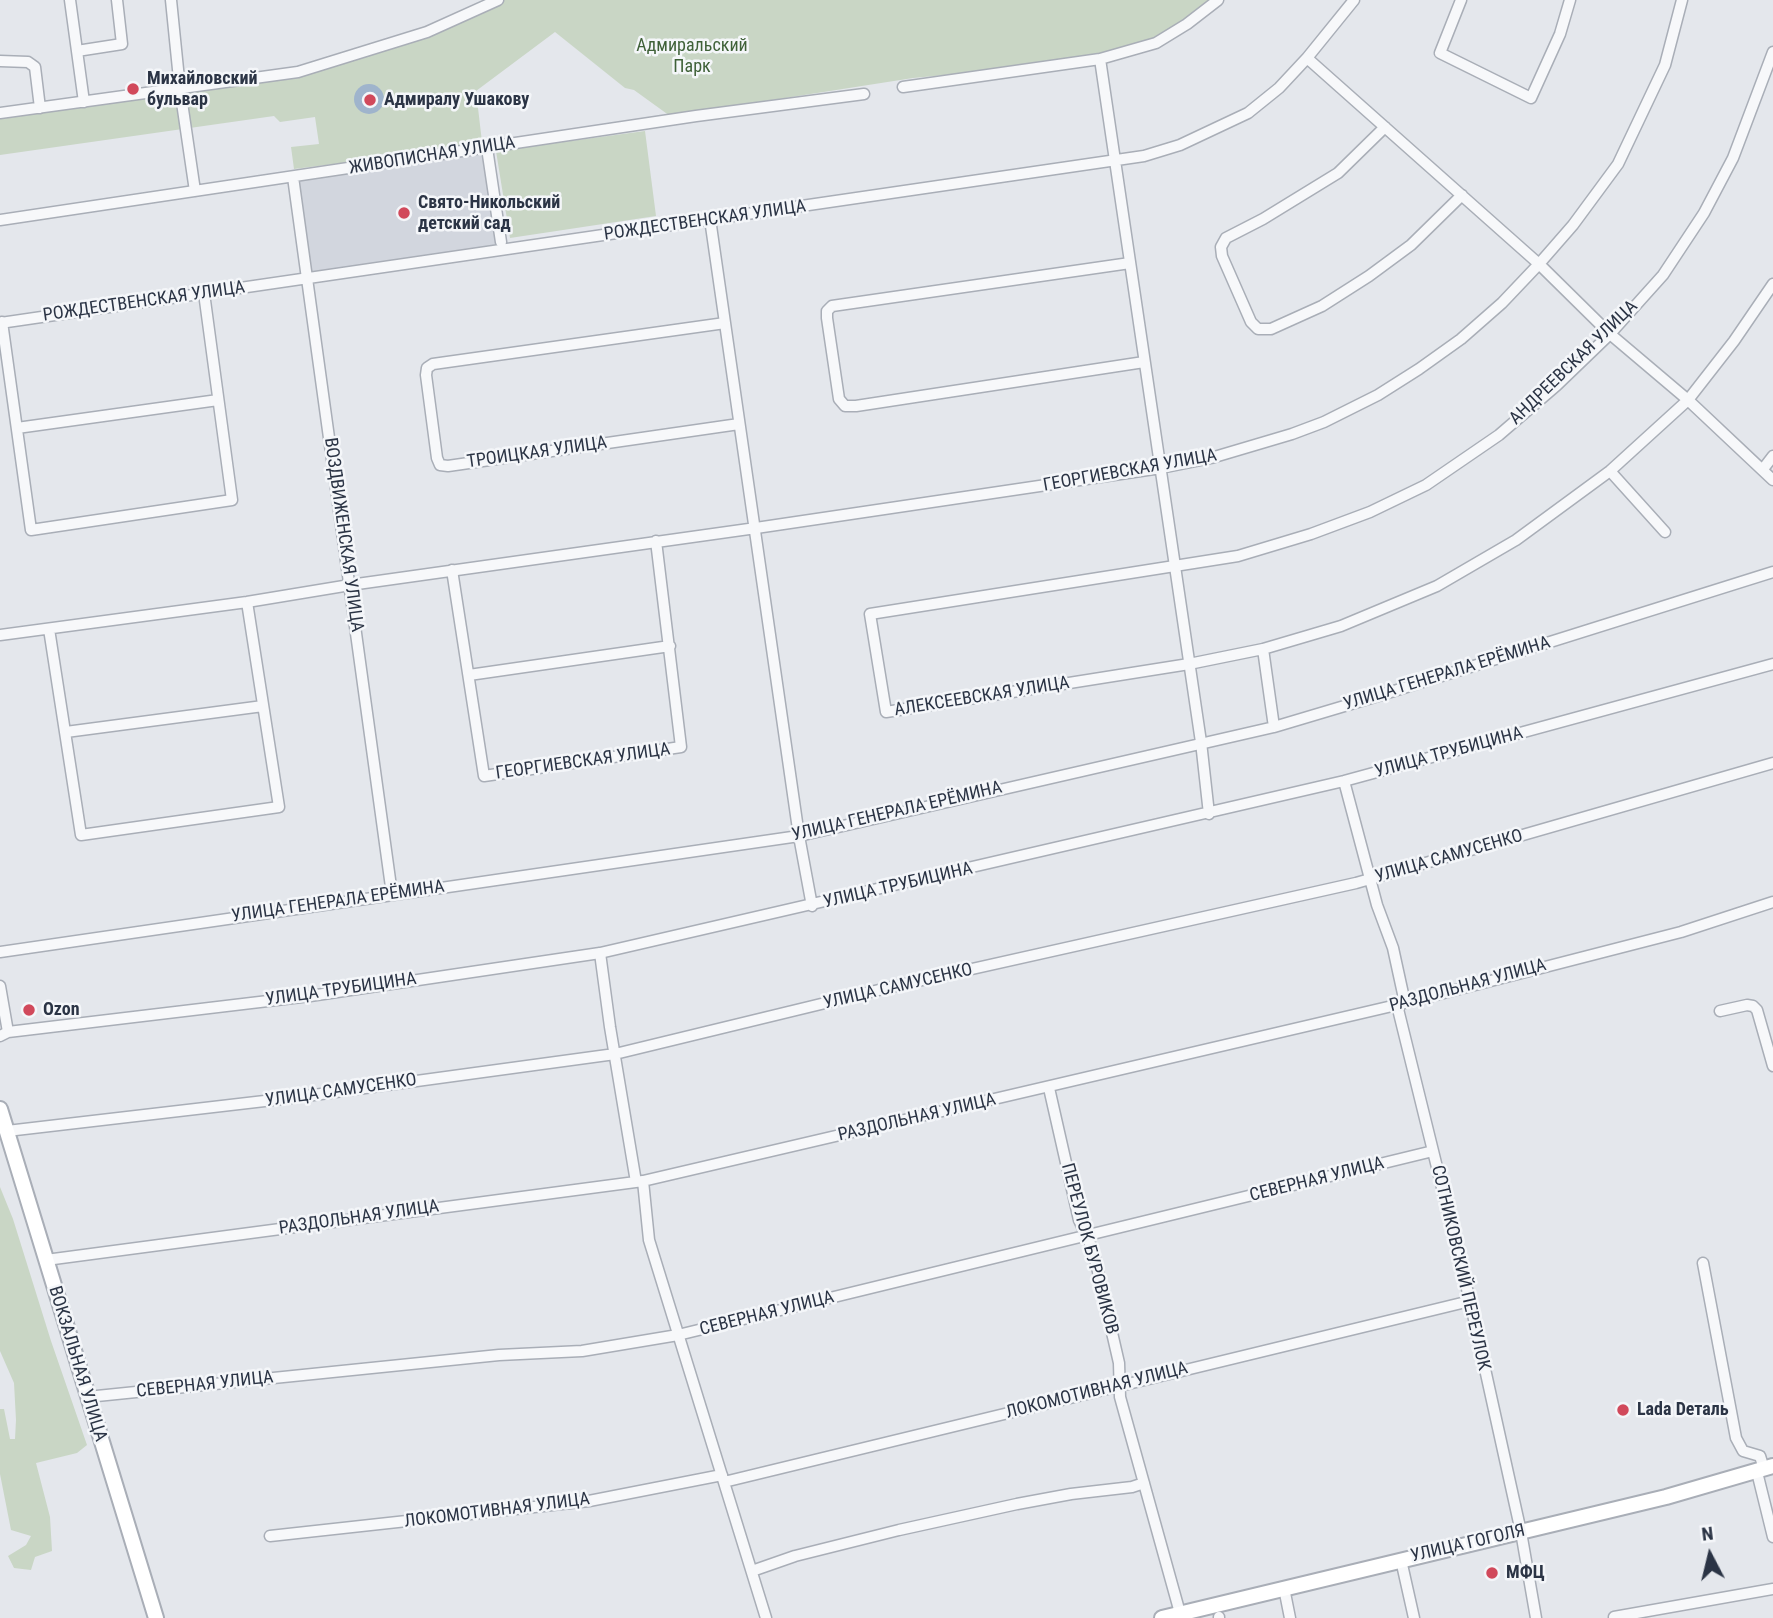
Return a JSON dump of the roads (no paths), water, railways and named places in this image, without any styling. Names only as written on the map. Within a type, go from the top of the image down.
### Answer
[{"type":"main road","name":"ВОКЗАЛЬНАЯ УЛИЦА","points":[[0,1109],[156,1618]]},
{"type":"main road","name":"УЛИЦА ГОГОЛЯ","points":[[1162,1618],[1690,1491],[1764,1469]]},
{"type":"street","points":[[70,0],[84,102]]},
{"type":"street","points":[[77,51],[122,44],[117,0]]},
{"type":"street","points":[[172,0],[180,89],[195,191]]},
{"type":"street","points":[[0,113],[298,72],[427,32],[498,0]]},
{"type":"street","points":[[903,87],[1100,59],[1156,43],[1218,0]]},
{"type":"street","name":"РОЖДЕСТВЕНСКАЯ УЛИЦА","points":[[1,322],[1115,162],[1180,145],[1248,113],[1279,88],[1354,0]]},
{"type":"street","points":[[1461,0],[1440,53],[1531,98],[1560,34],[1570,0]]},
{"type":"street","name":"ГЕОРГИЕВСКАЯ УЛИЦА","points":[[0,635],[247,602],[1161,468],[1266,443],[1324,422],[1378,395],[1461,339],[1502,303],[1573,225],[1618,164],[1665,65],[1682,0]]},
{"type":"street","name":"АНДРЕЕВСКАЯ УЛИЦА","points":[[1174,566],[1238,556],[1311,534],[1370,512],[1426,485],[1499,435],[1610,334],[1663,275],[1704,213],[1732,158],[1773,52]]},
{"type":"street","points":[[1307,58],[1539,264],[1610,334],[1688,400],[1773,480]]},
{"type":"street","points":[[1100,59],[1201,742],[1209,814]]},
{"type":"street","points":[[0,61],[28,62],[35,67],[40,108]]},
{"type":"street","name":"ЖИВОПИСНАЯ УЛИЦА","points":[[0,220],[696,116],[864,94]]},
{"type":"street","points":[[1385,127],[1338,173],[1263,219],[1226,238],[1221,247],[1223,256],[1251,322],[1258,329],[1271,329],[1322,306],[1369,276],[1411,246],[1462,195]]},
{"type":"street","points":[[488,148],[501,242]]},
{"type":"street","name":"ВОЗДВИЖЕНСКАЯ УЛИЦА","points":[[293,177],[392,894]]},
{"type":"street","points":[[710,219],[799,836],[812,906]]},
{"type":"street","points":[[1130,263],[832,306],[827,311],[827,318],[839,399],[845,406],[1144,362]]},
{"type":"street","points":[[1189,664],[1263,649],[1341,626],[1437,586],[1516,540],[1610,471],[1688,400],[1734,341],[1773,284]]},
{"type":"street","points":[[1,322],[31,530],[232,499],[204,293]]},
{"type":"street","name":"ТРОИЦКАЯ УЛИЦА","points":[[725,323],[433,364],[427,368],[426,375],[437,458],[440,465],[448,466],[739,424]]},
{"type":"street","points":[[17,428],[218,400]]},
{"type":"street","points":[[1763,469],[1773,456]]},
{"type":"street","points":[[1610,471],[1665,532]]},
{"type":"street","name":"ГЕОРГИЕВСКАЯ УЛИЦА","points":[[452,570],[484,776],[681,747],[656,541]]},
{"type":"street","name":"АЛЕКСЕЕВСКАЯ УЛИЦА","points":[[1174,566],[870,614],[886,712],[1189,664]]},
{"type":"street","name":"УЛИЦА ГЕНЕРАЛА ЕРЁМИНА","points":[[0,952],[799,836],[1274,727],[1773,572]]},
{"type":"street","points":[[50,629],[81,835],[279,807],[247,602]]},
{"type":"street","points":[[469,675],[670,646]]},
{"type":"street","points":[[1263,649],[1274,727]]},
{"type":"street","name":"УЛИЦА ТРУБИЦИНА","points":[[4,1034],[310,996],[600,953],[1344,781],[1773,664]]},
{"type":"street","points":[[65,732],[263,706]]},
{"type":"street","name":"УЛИЦА САМУСЕНКО","points":[[7,1131],[299,1097],[615,1054],[887,988],[1371,879],[1773,763]]},
{"type":"street","name":"СОТНИКОВСКИЙ ПЕРЕУЛОК","points":[[1344,781],[1393,948],[1401,1004],[1521,1532],[1536,1618]]},
{"type":"street","name":"РАЗДОЛЬНАЯ УЛИЦА","points":[[46,1260],[639,1181],[1049,1088],[1401,1004],[1681,932],[1773,902]]},
{"type":"street","points":[[600,953],[615,1054],[649,1240],[766,1618]]},
{"type":"street","points":[[0,986],[4,1034]]},
{"type":"street","points":[[1720,1012],[1747,1006],[1753,1006],[1757,1010],[1773,1066]]},
{"type":"street","name":"ПЕРЕУЛОК БУРОВИКОВ","points":[[1049,1088],[1079,1220],[1093,1250],[1119,1363],[1120,1397],[1180,1614]]},
{"type":"street","name":"СЕВЕРНАЯ УЛИЦА","points":[[87,1397],[499,1355],[582,1351],[678,1335],[1433,1151]]},
{"type":"street","points":[[1703,1263],[1736,1438],[1743,1451],[1760,1456],[1773,1537]]},
{"type":"street","name":"ЛОКОМОТИВНАЯ УЛИЦА","points":[[271,1536],[589,1501],[723,1479],[1469,1301]]},
{"type":"street","points":[[752,1571],[795,1556],[900,1530],[1017,1504],[1144,1483]]},
{"type":"street","points":[[1401,1560],[1414,1618]]},
{"type":"street","points":[[1284,1588],[1290,1618]]},
{"type":"street","points":[[1614,1617],[1773,1589]]},
{"type":"water","points":[[369,84],[380,88],[384,99],[380,110],[369,114],[358,110],[354,99],[358,88]]},
{"type":"place","name":"Михайловский бульвар","points":[[133,89]]},
{"type":"place","name":"Адмиралу Ушакову","points":[[370,100]]},
{"type":"place","name":"Свято-Никольский детский сад","points":[[404,213]]},
{"type":"place","name":"Ozon","points":[[29,1010]]},
{"type":"place","name":"Lada Dеталь","points":[[1623,1410]]},
{"type":"place","name":"МФЦ","points":[[1492,1573]]},
{"type":"park label","name":"Адмиральский Парк","points":[[692,56]]}]
